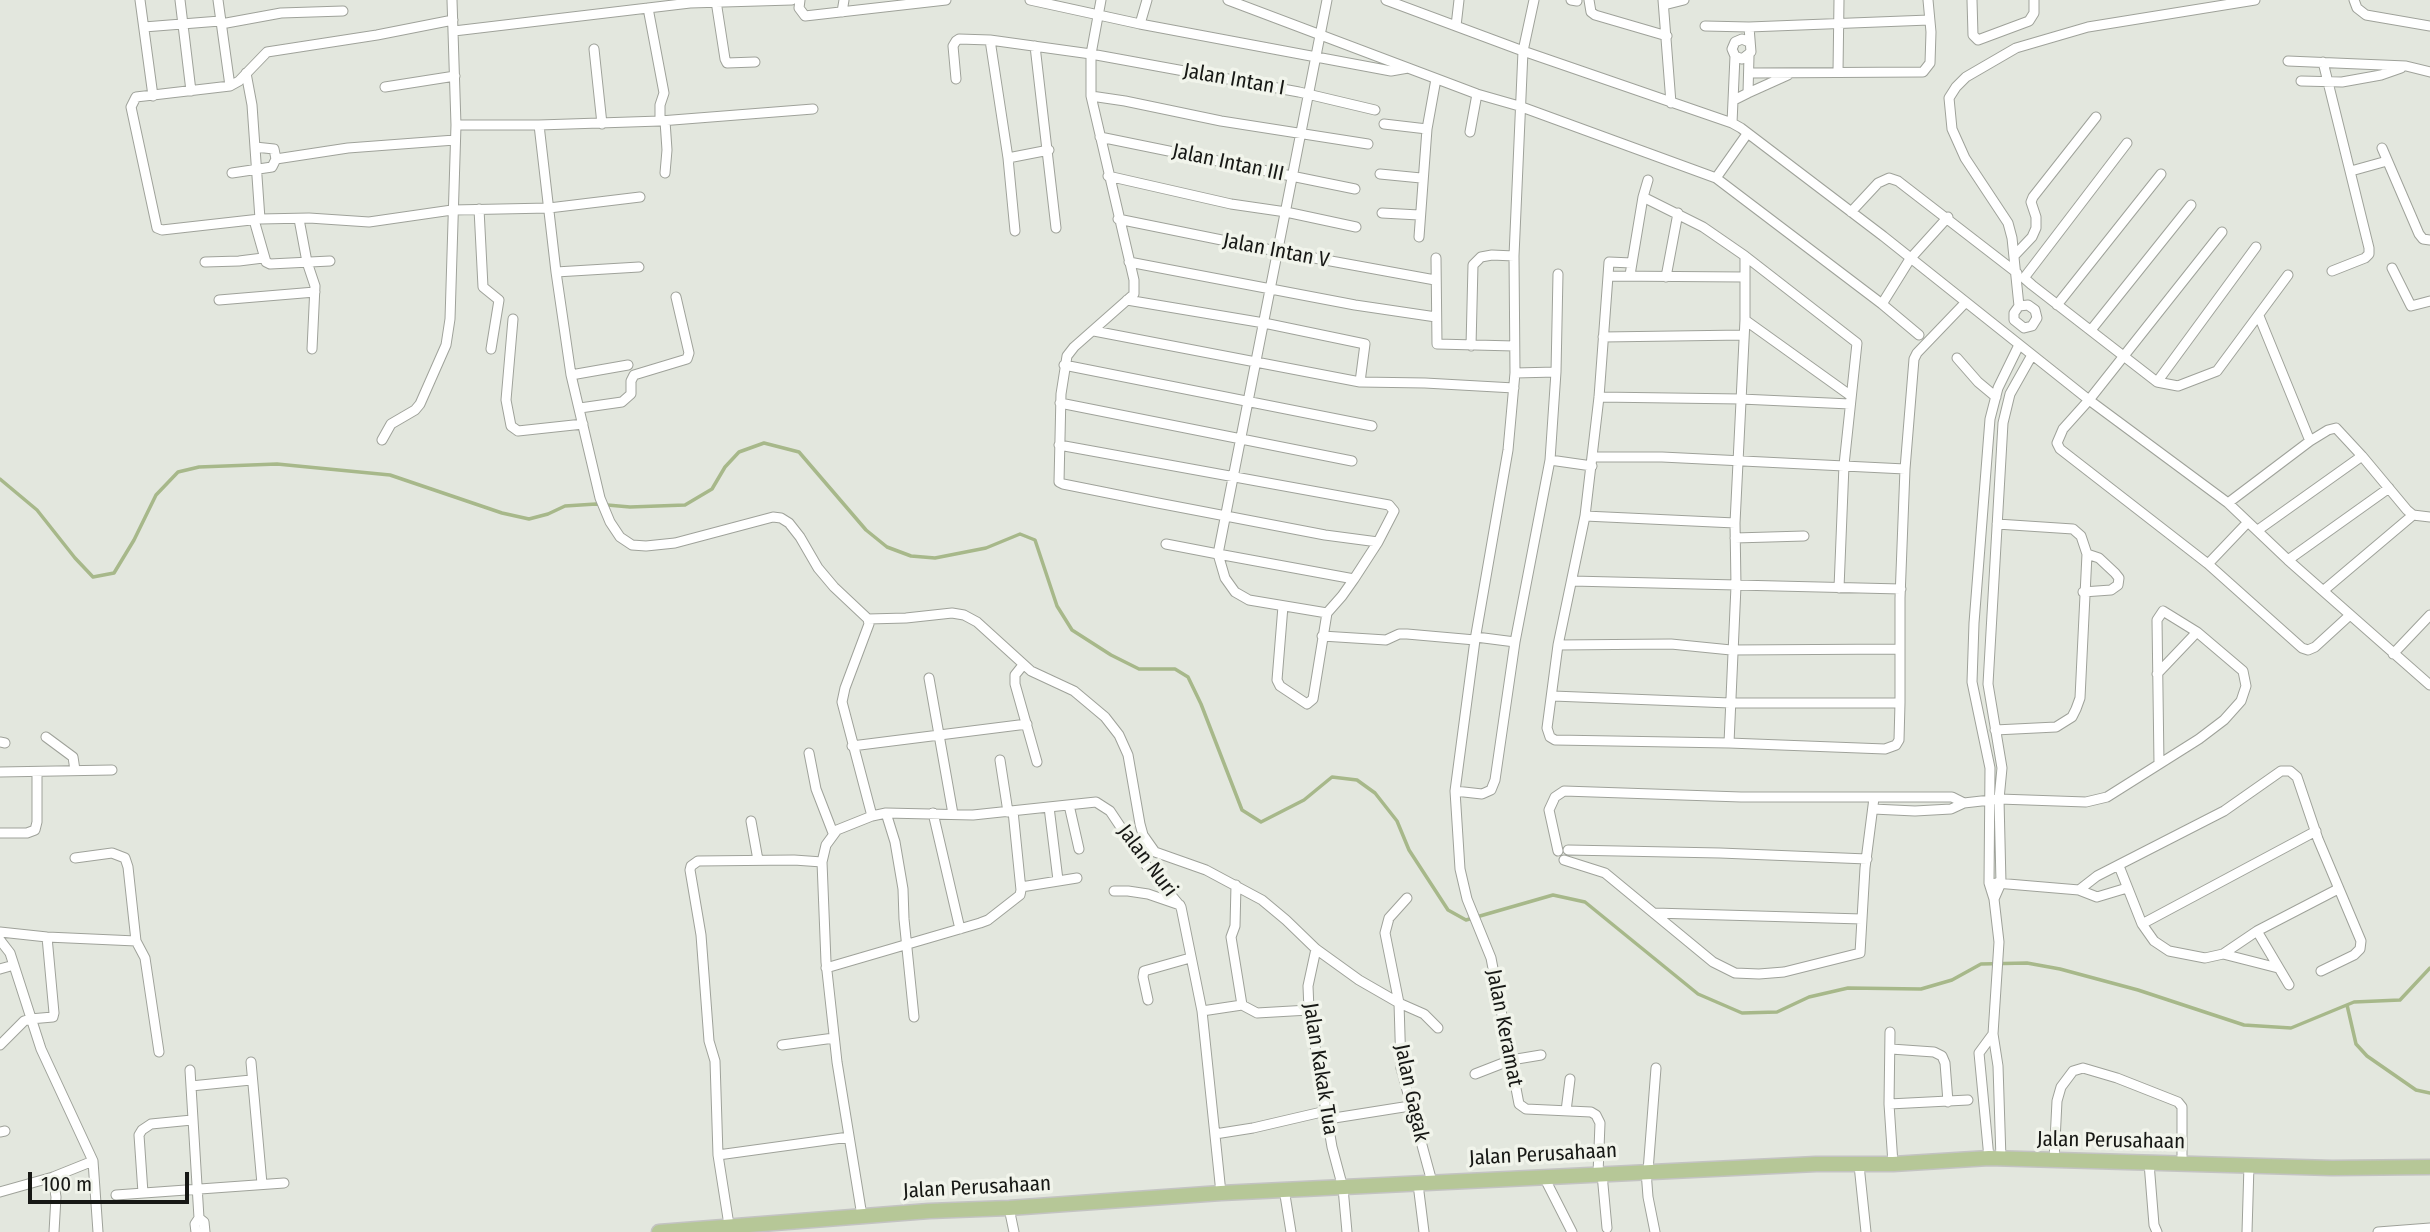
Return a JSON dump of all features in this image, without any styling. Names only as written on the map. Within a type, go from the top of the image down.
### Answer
[{"type":"main road","name":"Jalan Perusahaan","points":[[659,1232],[729,1226],[808,1226],[862,1216],[1220,1192],[1816,1164],[1859,1165],[1995,1159],[2430,1170]]},
{"type":"street","points":[[141,0],[153,96]]},
{"type":"street","points":[[180,0],[191,91]]},
{"type":"street","points":[[219,0],[230,86]]},
{"type":"street","points":[[382,440],[391,424],[421,404],[446,345],[450,319],[456,125],[452,0]]},
{"type":"street","points":[[454,31],[648,8],[716,2],[792,0]]},
{"type":"street","points":[[800,0],[799,8],[805,16],[885,4],[946,0]]},
{"type":"street","points":[[842,12],[844,0]]},
{"type":"street","points":[[1030,0],[1057,2],[1140,24],[1391,71],[1408,68]]},
{"type":"street","points":[[1101,0],[1091,54],[1091,96],[1134,280],[1134,294],[1074,347],[1064,365],[1057,473],[1059,482],[1325,535],[1378,542]]},
{"type":"street","points":[[1140,24],[1147,0]]},
{"type":"street","points":[[1228,0],[1477,94],[1519,106],[1716,178],[1919,335]]},
{"type":"street","points":[[1327,0],[1217,554],[1225,578],[1235,592],[1249,600],[1327,613]]},
{"type":"street","points":[[1387,0],[1522,51],[1732,123],[1851,212],[2089,400],[2228,503],[2288,560],[2430,685]]},
{"type":"street","points":[[1456,26],[1459,0]]},
{"type":"street","name":"Jalan Keramat","points":[[1534,0],[1522,51],[1514,256],[1515,373],[1508,450],[1475,639],[1455,791],[1460,869],[1467,899],[1491,958],[1520,1107],[1591,1112],[1599,1117],[1600,1174]]},
{"type":"street","points":[[1589,0],[1591,12],[1595,15],[1667,36]]},
{"type":"street","points":[[1671,103],[1664,3],[1684,0]]},
{"type":"street","points":[[1838,72],[1839,0]]},
{"type":"street","points":[[1750,74],[1923,72],[1930,63],[1928,0]]},
{"type":"street","points":[[1972,0],[1973,35],[1978,40],[2029,21],[2034,13],[2035,0]]},
{"type":"street","points":[[1994,899],[2001,883],[1999,800],[2002,768],[1988,684],[1989,622],[2003,423],[2025,350],[2024,328],[2014,320],[2014,313],[2019,306],[2008,223],[1965,158],[1952,130],[1948,98],[1966,77],[2016,48],[2076,30],[2255,0]]},
{"type":"street","points":[[2354,0],[2357,8],[2366,15],[2430,26]]},
{"type":"street","points":[[716,2],[727,63],[755,62]]},
{"type":"street","points":[[648,8],[664,93],[660,105],[667,150],[665,173]]},
{"type":"street","points":[[144,27],[220,22],[281,13],[342,12]]},
{"type":"street","points":[[453,20],[267,52],[239,81],[230,86],[136,97],[131,107],[157,228],[162,230],[257,220],[369,222],[452,210],[549,208],[640,197]]},
{"type":"street","points":[[1705,26],[1749,27],[1929,20]]},
{"type":"street","points":[[1732,123],[1735,56],[1732,49],[1735,27]]},
{"type":"street","points":[[1748,93],[1749,56],[1752,49],[1749,27]]},
{"type":"street","points":[[1735,42],[1742,39],[1749,42]]},
{"type":"street","points":[[990,40],[1008,158],[1014,231]]},
{"type":"street","name":"Jalan Intan I","points":[[956,79],[953,46],[956,41],[990,40],[1091,54],[1308,94],[1376,110]]},
{"type":"street","points":[[1035,46],[1056,228]]},
{"type":"street","points":[[594,49],[602,124]]},
{"type":"street","points":[[1735,56],[1742,59],[1749,56]]},
{"type":"street","points":[[2288,61],[2406,66],[2430,72]]},
{"type":"street","points":[[2323,61],[2367,237],[2368,254],[2365,258],[2332,271]]},
{"type":"street","points":[[2301,81],[2329,82],[2381,75],[2406,66]]},
{"type":"street","points":[[246,73],[251,96],[257,169],[257,220],[263,258],[270,264],[330,261]]},
{"type":"street","points":[[1734,100],[1791,74]]},
{"type":"street","points":[[385,87],[455,76]]},
{"type":"street","points":[[1419,237],[1421,178],[1436,79]]},
{"type":"street","points":[[1470,132],[1477,94]]},
{"type":"street","points":[[1091,96],[1300,135],[1368,144]]},
{"type":"street","points":[[456,125],[602,124],[813,109]]},
{"type":"street","points":[[2014,256],[2032,237],[2036,228],[2031,202],[2033,197],[2096,117]]},
{"type":"street","points":[[1384,124],[1427,129]]},
{"type":"street","points":[[538,125],[571,375],[600,498],[610,522],[620,537],[632,545],[646,546],[675,543],[773,517],[789,523],[818,568],[868,619],[869,625],[852,665],[842,702],[872,816]]},
{"type":"street","points":[[1716,178],[1747,134]]},
{"type":"street","name":"Jalan Intan III","points":[[1100,136],[1355,189]]},
{"type":"street","points":[[276,159],[348,148],[454,140]]},
{"type":"street","points":[[2024,278],[2127,143]]},
{"type":"street","points":[[232,173],[272,167],[276,159],[271,147],[255,147]]},
{"type":"street","points":[[2382,148],[2419,234],[2423,239],[2430,240]]},
{"type":"street","points":[[1008,158],[1049,150]]},
{"type":"street","points":[[2351,171],[2387,160]]},
{"type":"street","points":[[1380,174],[1421,178]]},
{"type":"street","points":[[2057,304],[2161,174]]},
{"type":"street","points":[[1108,176],[1231,204],[1286,212],[1356,228]]},
{"type":"street","points":[[1851,212],[1878,183],[1889,178],[1898,181],[1948,217],[2157,382],[2178,386],[2217,371],[2288,275]]},
{"type":"street","points":[[1630,275],[1648,180]]},
{"type":"street","points":[[1643,197],[1703,227],[1745,256],[1857,343],[1844,465],[1839,588]]},
{"type":"street","points":[[2091,330],[2191,205]]},
{"type":"street","points":[[479,209],[483,287],[499,300],[491,349]]},
{"type":"street","points":[[1382,212],[1419,215]]},
{"type":"street","points":[[1666,277],[1678,213]]},
{"type":"street","points":[[1882,304],[1910,258],[1948,217]]},
{"type":"street","points":[[299,219],[315,292],[312,349]]},
{"type":"street","name":"Jalan Intan V","points":[[1118,219],[1435,280]]},
{"type":"street","points":[[2222,232],[2125,356],[2063,429],[2057,443],[2060,449],[2208,564],[2302,648],[2308,650],[2315,647],[2350,615]]},
{"type":"street","points":[[2157,382],[2256,247]]},
{"type":"street","points":[[1471,346],[1473,265],[1481,257],[1514,256]]},
{"type":"street","points":[[1729,743],[1731,650],[1736,586],[1735,523],[1745,320],[1745,256]]},
{"type":"street","points":[[205,262],[263,258]]},
{"type":"street","points":[[1436,258],[1437,344],[1514,346]]},
{"type":"street","points":[[1129,262],[1355,305],[1436,317]]},
{"type":"street","points":[[1632,263],[1609,262],[1599,397],[1585,516],[1558,645],[1548,728],[1550,737],[1555,740],[1891,749],[1899,740],[1905,469],[1914,359],[1965,303]]},
{"type":"street","points":[[556,272],[639,267]]},
{"type":"street","points":[[2392,268],[2411,306],[2430,301]]},
{"type":"street","points":[[1455,791],[1482,794],[1493,786],[1515,642],[1550,460],[1556,372],[1558,274]]},
{"type":"street","points":[[1608,276],[1744,277]]},
{"type":"street","points":[[219,300],[315,292]]},
{"type":"street","points":[[580,408],[622,402],[631,394],[634,375],[687,359],[689,353],[676,297]]},
{"type":"street","points":[[1127,300],[1264,323],[1365,344],[1360,382]]},
{"type":"street","points":[[2019,306],[2028,305],[2037,314],[2032,326],[2024,328]]},
{"type":"street","points":[[2259,316],[2310,441]]},
{"type":"street","points":[[513,319],[506,400],[511,426],[518,431],[583,424]]},
{"type":"street","points":[[1745,320],[1851,400]]},
{"type":"street","points":[[1094,331],[1360,382],[1514,388]]},
{"type":"street","points":[[1604,337],[1744,335]]},
{"type":"street","points":[[1995,1159],[1999,1109],[1998,1066],[1993,1034],[1999,942],[1994,899],[1989,883],[1990,768],[1972,682],[1974,623],[1984,514],[1987,440],[1996,397],[2025,350]]},
{"type":"street","points":[[1957,358],[1978,382],[1996,397]]},
{"type":"street","points":[[571,375],[628,365]]},
{"type":"street","points":[[1064,365],[1372,426]]},
{"type":"street","points":[[1515,373],[1556,372]]},
{"type":"street","points":[[1599,397],[1851,400]]},
{"type":"street","points":[[1060,403],[1352,460]]},
{"type":"street","points":[[2228,503],[2310,441],[2336,428],[2413,515],[2430,517]]},
{"type":"street","points":[[1987,440],[2001,442]]},
{"type":"street","points":[[1059,445],[1389,505],[1394,511],[1378,542],[1327,613],[1313,699],[1307,704],[1280,686],[1277,680],[1283,606]]},
{"type":"street","points":[[2258,530],[2362,456]]},
{"type":"street","points":[[1550,460],[1738,461],[1905,469]]},
{"type":"street","points":[[2288,560],[2389,488]]},
{"type":"street","points":[[2323,591],[2413,515]]},
{"type":"street","points":[[1585,516],[1735,523]]},
{"type":"street","points":[[2208,564],[2248,522]]},
{"type":"street","points":[[1995,730],[2056,727],[2072,717],[2080,698],[2083,592],[2087,555],[2081,536],[2073,529],[1997,524]]},
{"type":"street","points":[[1735,538],[1804,536]]},
{"type":"street","points":[[1166,544],[1354,579]]},
{"type":"street","points":[[2083,592],[2111,590],[2118,585],[2119,578],[2099,558],[2087,555]]},
{"type":"street","points":[[1572,581],[1901,589]]},
{"type":"street","points":[[1873,809],[1925,810],[1999,800],[2087,802],[2107,797],[2159,764],[2224,720],[2241,701],[2246,686],[2243,671],[2197,632],[2165,612],[2160,613],[2157,620],[2159,764]]},
{"type":"street","points":[[868,619],[952,613],[964,615],[986,630],[1022,667],[1074,691],[1105,717],[1119,735],[1128,755],[1140,824],[1139,840],[1155,852],[1206,870],[1237,885],[1270,906],[1316,949],[1359,980],[1424,1014],[1438,1028]]},
{"type":"street","points":[[2393,654],[2430,615]]},
{"type":"street","points":[[1974,623],[1989,622]]},
{"type":"street","points":[[2157,674],[2197,632]]},
{"type":"street","points":[[1322,636],[1386,640],[1402,634],[1515,642]]},
{"type":"street","points":[[1558,645],[1671,644],[1731,650],[1900,649]]},
{"type":"street","points":[[1022,667],[1015,675],[1015,684],[1037,762]]},
{"type":"street","points":[[929,678],[953,814]]},
{"type":"street","points":[[1553,696],[1730,703],[1900,703]]},
{"type":"street","points":[[852,746],[1027,723]]},
{"type":"street","points":[[46,737],[74,757],[75,769]]},
{"type":"street","points":[[808,753],[816,789],[833,833],[823,853],[822,862],[826,968],[834,1038],[862,1216]]},
{"type":"street","points":[[826,968],[988,920],[1020,895],[1010,812],[1000,760]]},
{"type":"street","points":[[0,772],[112,770]]},
{"type":"street","points":[[2079,890],[2097,876],[2224,811],[2281,771],[2287,770],[2297,778],[2361,945],[2354,955],[2321,971]]},
{"type":"street","points":[[0,833],[27,833],[35,830],[37,773]]},
{"type":"street","points":[[1874,798],[1860,953],[1784,972],[1759,974],[1735,973],[1713,962],[1605,873],[1558,857],[1549,810],[1555,797],[1564,791],[1874,798],[1952,797],[1964,803]]},
{"type":"street","points":[[1925,810],[1927,798]]},
{"type":"street","name":"Jalan Nuri","points":[[833,833],[872,816],[886,813],[1010,812],[1096,802],[1103,804],[1139,840],[1146,865],[1180,905],[1202,1011],[1220,1192]]},
{"type":"street","points":[[1069,805],[1079,849]]},
{"type":"street","points":[[1049,807],[1058,880]]},
{"type":"street","points":[[886,813],[904,889],[914,1017]]},
{"type":"street","points":[[933,813],[960,929]]},
{"type":"street","points":[[751,821],[758,860]]},
{"type":"street","points":[[2142,924],[2316,831]]},
{"type":"street","points":[[1558,851],[1563,848],[1867,859]]},
{"type":"street","points":[[1564,860],[1569,856],[1568,850]]},
{"type":"street","points":[[75,858],[112,853],[125,858],[136,941],[145,958],[159,1052]]},
{"type":"street","points":[[729,1226],[718,1156],[715,1062],[709,1041],[701,935],[691,866],[698,861],[822,862]]},
{"type":"street","points":[[2119,866],[2142,924],[2154,941],[2169,951],[2205,958],[2224,954],[2257,931],[2338,889]]},
{"type":"street","points":[[1021,887],[1077,878]]},
{"type":"street","points":[[1989,883],[2079,890],[2097,897],[2127,888]]},
{"type":"street","points":[[1237,885],[1235,926],[1231,937],[1242,1005]]},
{"type":"street","points":[[1114,891],[1148,894],[1180,905]]},
{"type":"street","name":"Jalan Gagak","points":[[1407,898],[1389,918],[1385,927],[1399,1003],[1399,1046],[1425,1183],[1424,1232]]},
{"type":"street","points":[[1654,913],[1862,919]]},
{"type":"street","points":[[2257,931],[2289,985]]},
{"type":"street","points":[[0,932],[136,941]]},
{"type":"street","points":[[0,1045],[27,1020],[48,1018],[54,1013],[47,937]]},
{"type":"street","points":[[0,940],[8,949],[8,967],[27,1020],[89,1163],[98,1232]]},
{"type":"street","name":"Jalan Kakak Tua","points":[[1316,949],[1308,986],[1309,1010],[1343,1188],[1347,1232]]},
{"type":"street","points":[[2224,954],[2278,968]]},
{"type":"street","points":[[1148,1000],[1144,971],[1190,958]]},
{"type":"street","points":[[1202,1011],[1242,1005],[1257,1013],[1309,1010]]},
{"type":"street","points":[[1890,1032],[1889,1104],[1893,1164]]},
{"type":"street","points":[[1993,1034],[1979,1053],[1984,1110],[1995,1159]]},
{"type":"street","points":[[782,1045],[834,1038]]},
{"type":"street","points":[[1891,1049],[1934,1052],[1942,1056],[1948,1102]]},
{"type":"street","points":[[1475,1074],[1511,1060],[1541,1055]]},
{"type":"street","points":[[251,1062],[262,1184]]},
{"type":"street","points":[[1655,1232],[1648,1197],[1647,1171],[1657,1068]]},
{"type":"street","points":[[2054,1161],[2057,1101],[2061,1087],[2073,1070],[2083,1068],[2178,1102],[2182,1107],[2182,1163]]},
{"type":"street","points":[[190,1070],[199,1217],[195,1224],[197,1232]]},
{"type":"street","points":[[1566,1111],[1570,1079]]},
{"type":"street","points":[[191,1086],[251,1080]]},
{"type":"street","points":[[1889,1104],[1968,1100]]},
{"type":"street","points":[[1216,1134],[1327,1115],[1410,1106]]},
{"type":"street","points":[[1984,1110],[1999,1109]]},
{"type":"street","points":[[143,1193],[139,1135],[142,1130],[150,1124],[192,1120]]},
{"type":"street","points":[[718,1156],[849,1138]]},
{"type":"street","points":[[0,1192],[53,1177],[89,1163]]},
{"type":"street","points":[[2149,1163],[2154,1225],[2157,1232]]},
{"type":"street","points":[[1859,1165],[1866,1232]]},
{"type":"street","points":[[2247,1232],[2249,1166]]},
{"type":"street","points":[[1600,1174],[1607,1228]]},
{"type":"street","points":[[53,1177],[56,1197],[54,1232]]},
{"type":"street","points":[[1544,1177],[1572,1232]]},
{"type":"street","points":[[116,1195],[284,1183]]},
{"type":"street","points":[[1284,1189],[1291,1232]]},
{"type":"street","points":[[1009,1208],[1014,1232]]},
{"type":"street","points":[[199,1217],[204,1222],[205,1232]]},
{"type":"street","points":[[2378,1232],[2430,1228]]},
{"type":"waterway","points":[[0,479],[37,510],[93,577],[114,573],[156,495],[178,472],[199,467],[277,464],[390,475],[502,513],[529,519],[565,506],[685,505],[712,489],[725,467],[739,452],[764,443],[799,452],[866,530],[887,547],[911,556],[935,558],[986,548],[1020,534],[1035,540],[1057,606],[1072,630],[1139,669],[1175,669],[1188,677],[1242,810],[1261,822],[1304,800],[1332,777],[1357,780],[1375,793],[1397,821],[1409,850],[1448,910],[1466,920],[1553,895],[1585,902],[1698,994],[1742,1013],[1777,1012],[1809,997],[1848,988],[1921,989],[1952,980],[1981,964],[2027,963],[2138,990],[2244,1025],[2291,1028],[2354,1002],[2400,1000],[2430,968]]},
{"type":"waterway","points":[[2347,1005],[2356,1044],[2367,1056],[2416,1090],[2430,1093]]}]
